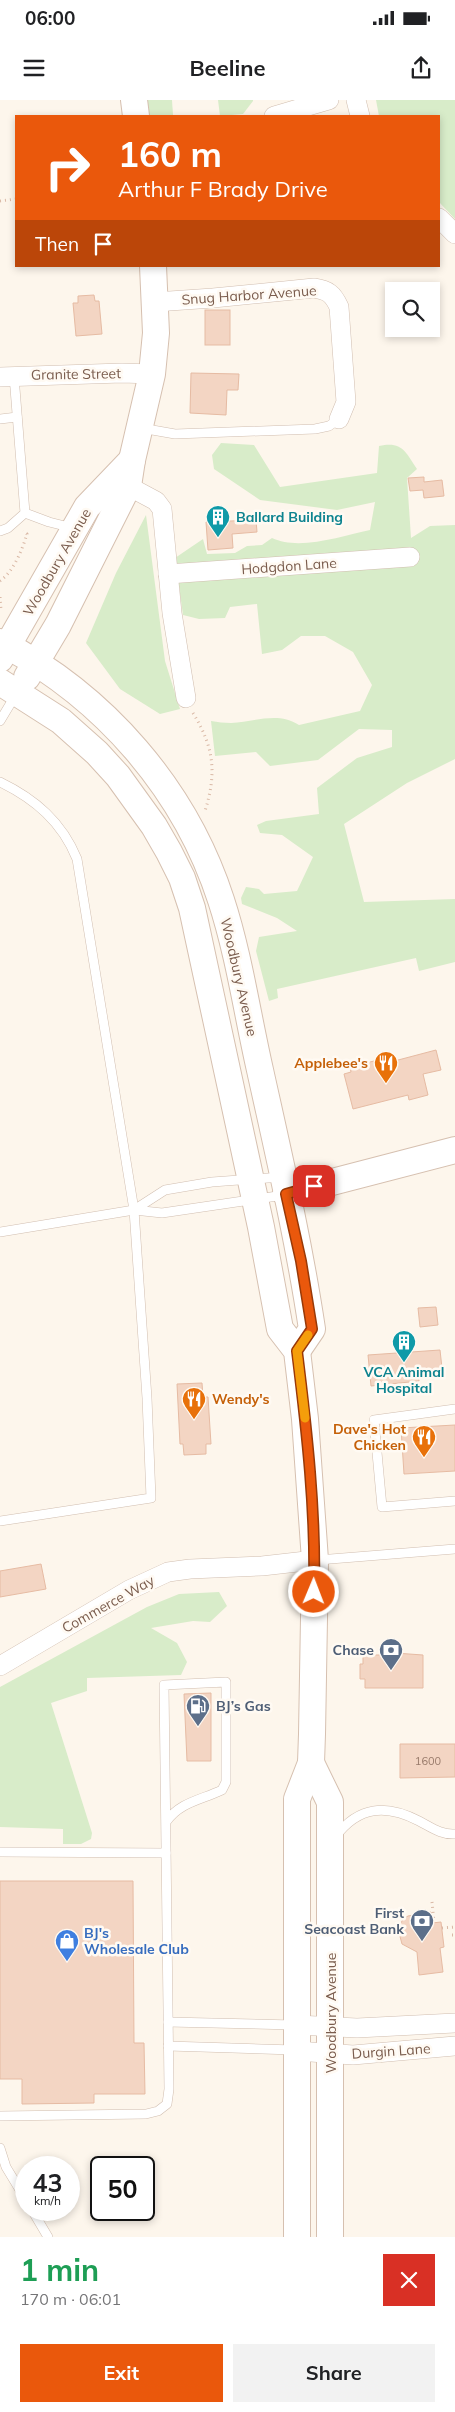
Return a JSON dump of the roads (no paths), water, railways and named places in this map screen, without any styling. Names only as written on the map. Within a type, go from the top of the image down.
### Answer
[{"type":"main road","points":[[134,100],[136,115]]},
{"type":"main road","name":"Woodbury Avenue","points":[[9,687],[35,663],[58,625],[128,486],[132,460],[141,428],[152,374],[155,302],[153,267]]},
{"type":"main road","name":"Woodbury Avenue","points":[[132,460],[87,507],[3,649],[35,663],[67,684],[92,705],[136,749],[174,800],[200,845],[221,900],[238,961],[301,1261],[312,1329],[297,1351],[310,1471],[315,1560],[311,1763],[297,1799],[297,2237]]},
{"type":"main road","points":[[9,687],[61,721],[97,753],[118,776],[154,826],[182,878],[198,934],[253,1189],[280,1329],[297,1351]]},
{"type":"main road","points":[[284,1186],[314,1186],[455,1150]]},
{"type":"main road","name":"Woodbury Avenue","points":[[311,1763],[330,1802],[330,2237]]},
{"type":"street","points":[[277,115],[329,100]]},
{"type":"street","points":[[356,100],[360,115]]},
{"type":"street","points":[[440,219],[455,234]]},
{"type":"street","name":"Snug Harbor Avenue","points":[[155,302],[233,297],[314,288],[326,290],[334,296],[339,307],[346,402],[339,419]]},
{"type":"street","name":"Granite Street","points":[[7,376],[152,374]]},
{"type":"street","points":[[128,486],[156,502],[162,509],[178,657],[186,698]]},
{"type":"street","name":"Hodgdon Lane","points":[[168,574],[410,557]]},
{"type":"street","name":"Commerce Way","points":[[0,1666],[129,1590],[168,1572],[190,1569],[262,1566],[315,1560]]},
{"type":"street","name":"Durgin Lane","points":[[297,2025],[357,2028],[455,2023]]},
{"type":"street","name":"Durgin Lane","points":[[297,2050],[353,2055],[455,2046]]},
{"type":"lane","points":[[7,376],[17,417],[25,513]]},
{"type":"lane","points":[[0,419],[17,417]]},
{"type":"lane","points":[[141,428],[175,434],[314,429],[329,426],[339,419]]},
{"type":"lane","points":[[0,531],[25,513]]},
{"type":"lane","points":[[25,513],[49,522],[75,528]]},
{"type":"lane","points":[[0,721],[9,687]]},
{"type":"lane","points":[[0,782],[34,801],[46,812],[67,838],[77,859],[134,1210],[147,1398],[151,1498],[0,1522]]},
{"type":"lane","points":[[134,1210],[165,1190],[212,1182],[253,1189],[284,1186]]},
{"type":"lane","points":[[0,1232],[134,1210],[162,1213],[253,1189],[284,1186]]},
{"type":"lane","points":[[455,1409],[374,1420],[382,1507],[455,1501]]},
{"type":"lane","points":[[315,1560],[455,1550]]},
{"type":"lane","points":[[0,2116],[146,2114],[158,2112],[167,2104],[170,2089],[168,2046],[164,1685],[226,1682],[226,1782],[222,1790],[189,1802],[172,1813],[166,1822]]},
{"type":"lane","points":[[330,1844],[352,1819],[360,1814],[386,1809],[400,1811],[434,1830],[455,1834]]},
{"type":"lane","points":[[0,1852],[166,1849]]},
{"type":"lane","points":[[168,2022],[297,2025]]},
{"type":"lane","points":[[168,2046],[297,2050]]},
{"type":"lane","points":[[0,2148],[6,2166],[15,2181]]},
{"type":"lane","points":[[39,2221],[48,2237]]},
{"type":"place","name":"Ballard Building","points":[[218,538]]},
{"type":"place","name":"Applebee's","points":[[386,1084]]},
{"type":"place","name":"VCA Animal Hospital","points":[[404,1363]]},
{"type":"place","name":"Wendy's","points":[[194,1420]]},
{"type":"place","name":"Dave's Hot Chicken","points":[[424,1458]]},
{"type":"place","name":"Chase","points":[[391,1671]]},
{"type":"place","name":"BJ’s Gas","points":[[198,1727]]},
{"type":"place","name":"First Seacoast Bank","points":[[422,1942]]},
{"type":"place","name":"BJ's Wholesale Club","points":[[67,1962]]}]
